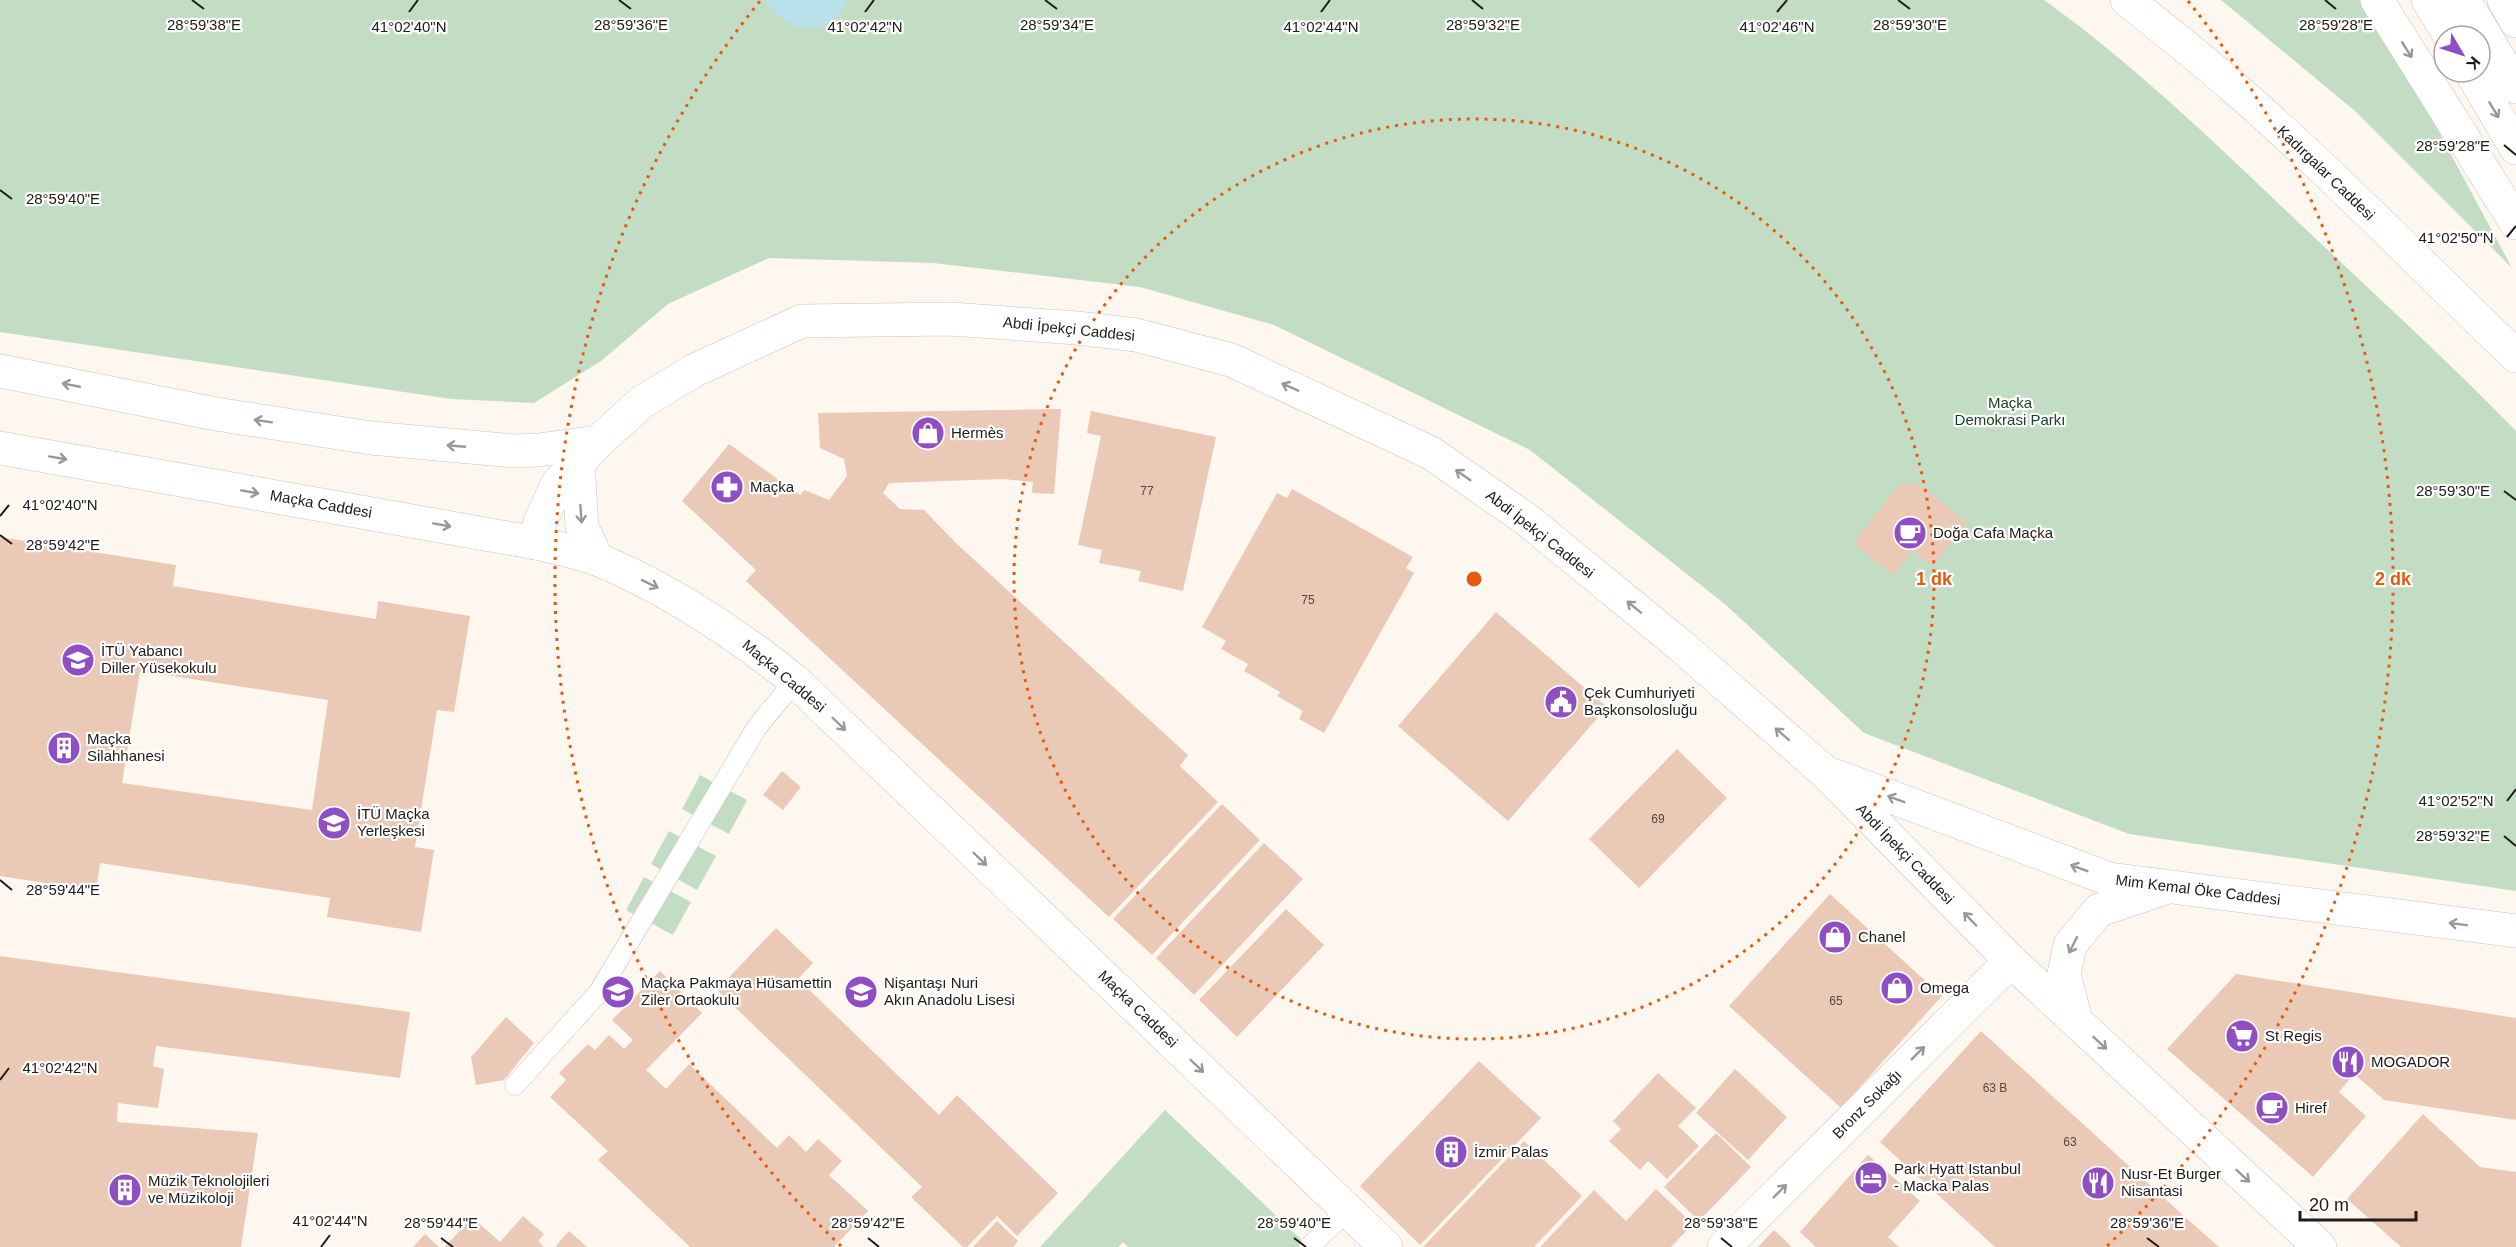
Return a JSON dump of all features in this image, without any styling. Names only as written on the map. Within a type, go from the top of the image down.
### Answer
[{"type":"street","name":"Kadırgalar Caddesi","points":[[2127,0],[2240,92],[2516,356]]},
{"type":"street","points":[[2377,0],[2516,223]]},
{"type":"street","points":[[2428,0],[2443,24]]},
{"type":"street","points":[[2464,0],[2516,87]]},
{"type":"street","points":[[2504,0],[2516,21]]},
{"type":"street","points":[[2478,84],[2516,148]]},
{"type":"street","name":"Abdi İpekçi Caddesi","points":[[536,543],[540,522],[558,483],[642,402],[695,370],[802,321],[950,319],[1077,328],[1136,335],[1231,360],[1431,453],[1526,519],[1680,645],[1826,773],[2011,961],[2320,1247]]},
{"type":"street","points":[[0,371],[216,414],[371,438],[514,451],[588,452],[582,527],[597,559]]},
{"type":"street","name":"Maçka Caddesi","points":[[0,448],[536,543],[597,559],[653,585],[708,616],[795,681],[1386,1247]]},
{"type":"street","name":"Mim Kemal Öke Caddesi","points":[[1826,773],[2109,879],[2516,931]]},
{"type":"street","points":[[2076,1021],[2064,974],[2070,945],[2099,910],[2172,886]]},
{"type":"street","name":"Bronz Sokağı","points":[[1724,1247],[2011,961]]},
{"type":"lane","points":[[515,1085],[599,992],[757,727],[795,681]]},
{"type":"lane","points":[[1309,1247],[1348,1210]]},
{"type":"green space","name":"Maçka Demokrasi Parkı","points":[[0,0],[2044,0],[2111,51],[2205,134],[2435,351],[2516,431],[2516,891],[2129,834],[1864,733],[1726,605],[1530,450],[1274,325],[1140,287],[933,263],[769,258],[668,304],[601,361],[534,403],[451,399],[0,332]]},
{"type":"green space","points":[[2221,0],[2368,0],[2512,268],[2355,111]]},
{"type":"green space","points":[[700,775],[747,800],[729,834],[682,809]]},
{"type":"green space","points":[[669,831],[716,856],[697,890],[651,864]]},
{"type":"green space","points":[[644,877],[691,902],[673,935],[626,910]]},
{"type":"green space","points":[[1165,1110],[1309,1247],[1128,1247],[1123,1242],[1118,1247],[1040,1247]]},
{"type":"water","points":[[766,0],[847,0],[840,13],[831,22],[820,27],[808,28],[784,20]]},
{"type":"building","points":[[1061,409],[1054,494],[1032,493],[1033,482],[1003,479],[889,483],[883,493],[900,509],[924,510],[958,545],[1188,755],[1180,766],[1218,802],[1109,917],[746,581],[756,570],[682,501],[729,444],[800,495],[804,490],[829,500],[847,476],[844,459],[820,448],[818,413]]},
{"type":"building","points":[[1091,411],[1216,437],[1183,591],[1138,581],[1141,571],[1099,563],[1102,550],[1078,545],[1101,436],[1087,433]]},
{"type":"building","name":"Doğa Cafa Maçka","points":[[1919,484],[1967,522],[1932,566],[1913,551],[1893,575],[1853,543],[1899,485]]},
{"type":"building","points":[[1292,489],[1413,557],[1406,568],[1414,573],[1324,733],[1299,719],[1303,711],[1277,696],[1280,692],[1244,671],[1248,664],[1221,649],[1226,641],[1202,627],[1277,493],[1287,498]]},
{"type":"building","name":"Maçka Silahhanesi","points":[[0,537],[176,565],[173,586],[376,619],[378,601],[470,616],[454,712],[437,710],[415,847],[434,850],[421,932],[327,917],[330,898],[100,863],[96,891],[0,876]],"holes":[[[140,671],[328,700],[312,810],[122,783]]]},
{"type":"building","points":[[1496,612],[1607,707],[1508,821],[1398,726]]},
{"type":"building","points":[[1677,749],[1727,798],[1639,888],[1589,839]]},
{"type":"building","points":[[782,771],[801,787],[783,810],[763,795]]},
{"type":"building","points":[[1222,804],[1260,840],[1152,955],[1113,919]]},
{"type":"building","points":[[1264,843],[1303,879],[1194,995],[1156,958]]},
{"type":"building","points":[[1830,894],[1942,996],[1841,1108],[1729,1006]]},
{"type":"building","points":[[1286,909],[1324,945],[1237,1037],[1199,1000]]},
{"type":"building","points":[[776,928],[813,963],[798,979],[939,1115],[957,1095],[1058,1193],[1017,1236],[997,1216],[967,1247],[963,1247],[911,1197],[922,1187],[717,990]]},
{"type":"building","points":[[0,956],[410,1012],[400,1078],[156,1046],[153,1066],[164,1069],[158,1108],[118,1103],[117,1122],[258,1133],[241,1247],[0,1247]]},
{"type":"building","points":[[660,971],[702,1013],[646,1070],[666,1089],[689,1064],[777,1148],[789,1135],[806,1152],[818,1139],[842,1161],[829,1175],[868,1211],[834,1247],[690,1247],[598,1160],[608,1151],[550,1097],[566,1080],[559,1073],[588,1044],[595,1050],[609,1035],[624,1049],[633,1040],[612,1020]]},
{"type":"building","name":"MOGADOR","points":[[2236,974],[2516,1018],[2516,1120],[2384,1100],[2354,1074],[2339,1092],[2366,1116],[2313,1177],[2167,1049]]},
{"type":"building","points":[[506,1017],[534,1043],[504,1080],[476,1085],[471,1057]]},
{"type":"building","points":[[1981,1031],[2219,1247],[1995,1247],[1880,1142]]},
{"type":"building","name":"İzmir Palas","points":[[1479,1061],[1541,1118],[1420,1245],[1360,1186]]},
{"type":"building","points":[[1735,1069],[1787,1117],[1748,1160],[1696,1113]]},
{"type":"building","points":[[1658,1073],[1696,1108],[1678,1126],[1699,1146],[1667,1179],[1648,1161],[1640,1170],[1609,1141],[1621,1129],[1613,1121]]},
{"type":"building","points":[[2423,1114],[2480,1167],[2516,1172],[2516,1247],[2401,1247],[2347,1199]]},
{"type":"building","points":[[1716,1133],[1751,1167],[1699,1221],[1664,1187]]},
{"type":"building","points":[[1524,1141],[1582,1196],[1534,1247],[1423,1247]]},
{"type":"building","name":"Park Hyatt Istanbul - Macka Palas","points":[[1868,1155],[1920,1201],[1888,1237],[1899,1247],[1816,1247],[1800,1232]]},
{"type":"building","points":[[1656,1189],[1693,1224],[1671,1247],[1540,1247],[1594,1190],[1626,1221]]},
{"type":"building","points":[[523,1216],[544,1234],[538,1241],[544,1247],[445,1247],[472,1217],[500,1242]]},
{"type":"building","points":[[997,1221],[1018,1241],[1013,1247],[973,1247]]},
{"type":"building","points":[[1774,1230],[1792,1247],[1758,1247]]},
{"type":"building","points":[[569,1231],[587,1247],[555,1247]]},
{"type":"building","points":[[425,1234],[439,1247],[413,1247]]},
{"type":"place","name":"Hermès","points":[[928,433]]},
{"type":"place","name":"Maçka","points":[[727,487]]},
{"type":"place","name":"Doğa Cafa Maçka","points":[[1910,533]]},
{"type":"place","name":"İTÜ Yabancı Diller Yüsekokulu","points":[[78,660]]},
{"type":"place","name":"Çek Cumhuriyeti Başkonsolosluğu","points":[[1561,702]]},
{"type":"place","name":"Maçka Silahhanesi","points":[[64,748]]},
{"type":"place","name":"İTÜ Maçka Yerleşkesi","points":[[334,823]]},
{"type":"place","name":"Chanel","points":[[1835,937]]},
{"type":"place","name":"Omega","points":[[1897,988]]},
{"type":"place","name":"Maçka Pakmaya Hüsamettin Ziler Ortaokulu","points":[[618,992]]},
{"type":"place","name":"Nişantaşı Nuri Akın Anadolu Lisesi","points":[[861,992]]},
{"type":"place","name":"St Regis","points":[[2242,1036]]},
{"type":"place","name":"MOGADOR","points":[[2348,1062]]},
{"type":"place","name":"Hiref","points":[[2272,1108]]},
{"type":"place","name":"İzmir Palas","points":[[1451,1152]]},
{"type":"place","name":"Park Hyatt Istanbul - Macka Palas","points":[[1871,1178]]},
{"type":"place","name":"Nusr-Et Burger Nisantasi","points":[[2098,1183]]},
{"type":"place","name":"Müzik Teknolojileri ve Müzikoloji","points":[[125,1190]]}]
